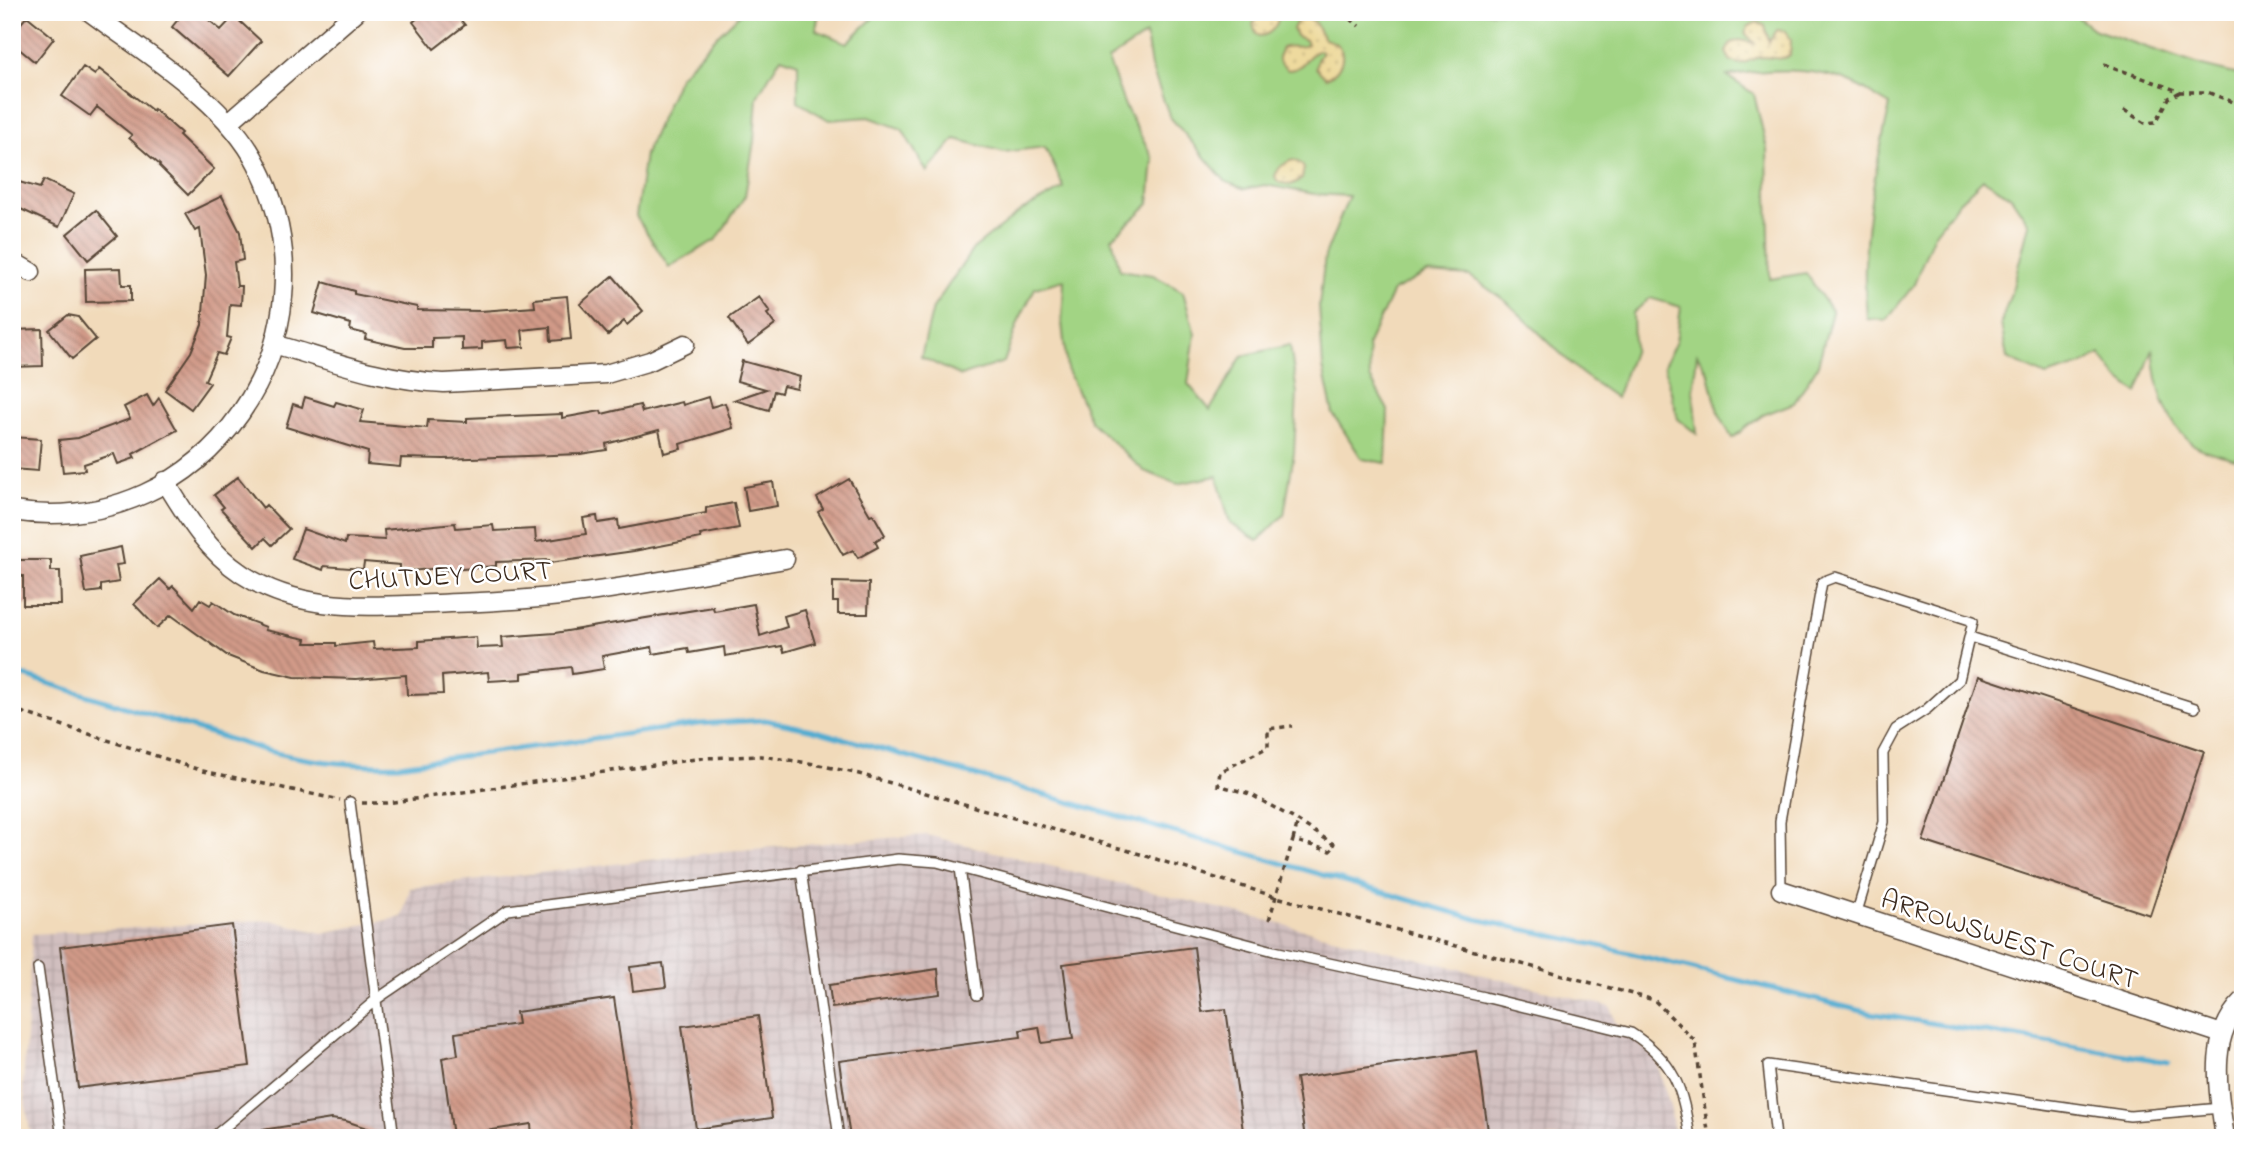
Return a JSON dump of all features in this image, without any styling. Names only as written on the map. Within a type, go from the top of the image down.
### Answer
[{"type":"street","points":[[12,511],[52,514],[79,512],[126,501],[166,481],[204,456],[239,419],[265,372],[274,344],[284,291],[283,239],[276,212],[257,164],[228,123],[203,98],[90,12]]},
{"type":"street","points":[[228,123],[356,12]]},
{"type":"street","points":[[12,261],[31,272]]},
{"type":"street","points":[[274,344],[373,373],[443,383],[606,374],[650,361],[685,344]]},
{"type":"street","name":"CHUTNEY COURT","points":[[166,481],[200,535],[221,558],[242,574],[284,594],[330,606],[538,598],[590,592],[785,559]]},
{"type":"street","name":"ARROWSWEST COURT","points":[[1782,890],[2222,1034]]},
{"type":"street","points":[[2225,1138],[2218,1066],[2222,1034],[2243,1001]]},
{"type":"lane","points":[[1782,890],[1780,821],[1822,582],[1835,577],[1973,621],[1959,681],[1927,709],[1896,729],[1883,753],[1884,822],[1856,915]]},
{"type":"lane","points":[[1970,637],[2194,708]]},
{"type":"lane","points":[[350,802],[394,1138]]},
{"type":"lane","points":[[212,1138],[377,999],[508,911],[898,859],[917,859],[960,868],[1268,949],[1631,1033],[1650,1045],[1672,1072],[1685,1104],[1690,1138]]},
{"type":"lane","points":[[960,868],[977,995]]},
{"type":"lane","points":[[801,870],[839,1138]]},
{"type":"lane","points":[[38,968],[62,1138]]},
{"type":"lane","points":[[1776,1138],[1768,1065],[2130,1116],[2221,1108]]},
{"type":"path","points":[[1343,12],[1359,26]]},
{"type":"path","points":[[2104,64],[2181,92],[2207,92],[2243,104]]},
{"type":"path","points":[[2124,110],[2145,123],[2156,122],[2169,98],[2181,92]]},
{"type":"path","points":[[1292,726],[1268,729],[1268,747],[1220,772],[1218,785],[1250,794],[1335,845],[1330,851],[1293,840]]},
{"type":"path","points":[[1269,920],[1298,821]]},
{"type":"shaded area","points":[[927,835],[1611,1007],[1615,1022],[1656,1059],[1671,1110],[1674,1138],[31,1138],[23,1087],[32,934],[270,920],[322,933],[402,917],[410,888],[725,851]]},
{"type":"green space","points":[[742,12],[819,12],[816,30],[847,43],[879,12],[2071,12],[2093,29],[2202,66],[2243,76],[2243,451],[2235,459],[2198,447],[2183,435],[2163,401],[2153,348],[2137,393],[2117,377],[2100,354],[2082,365],[2046,376],[2007,358],[2001,323],[2029,224],[2011,197],[1983,179],[1957,204],[1934,234],[1913,286],[1886,320],[1867,319],[1865,272],[1870,205],[1890,105],[1857,85],[1837,78],[1790,70],[1727,76],[1754,94],[1767,149],[1770,279],[1806,273],[1832,312],[1818,365],[1794,403],[1763,415],[1732,438],[1718,412],[1709,374],[1697,354],[1693,390],[1697,434],[1678,419],[1664,365],[1676,342],[1681,307],[1650,298],[1633,313],[1634,349],[1616,398],[1581,373],[1507,302],[1470,276],[1427,273],[1393,291],[1368,344],[1370,378],[1388,410],[1386,463],[1362,459],[1333,414],[1323,367],[1319,305],[1325,256],[1349,196],[1314,194],[1265,185],[1245,189],[1226,182],[1170,117],[1151,67],[1146,35],[1108,60],[1125,106],[1153,159],[1149,204],[1112,238],[1120,270],[1153,275],[1183,292],[1195,334],[1188,384],[1210,410],[1242,356],[1290,345],[1297,394],[1294,453],[1284,515],[1258,541],[1230,523],[1217,476],[1177,484],[1144,471],[1091,422],[1067,369],[1062,323],[1064,280],[1035,288],[1019,320],[1004,362],[961,376],[921,357],[933,308],[973,249],[1021,211],[1064,188],[1045,147],[1004,152],[955,139],[927,172],[902,129],[869,117],[829,120],[798,102],[798,63],[781,57],[757,97],[754,141],[745,196],[717,239],[669,267],[636,216],[645,154],[679,77]]},
{"type":"sand","points":[[1262,12],[1279,12],[1279,16],[1271,31],[1259,36],[1253,24]]},
{"type":"sand","points":[[1306,18],[1314,21],[1324,39],[1338,46],[1341,51],[1338,69],[1326,78],[1316,68],[1322,52],[1320,50],[1311,54],[1298,67],[1288,70],[1278,57],[1282,48],[1308,44],[1306,40],[1296,36],[1293,29],[1297,21]]},
{"type":"sand","points":[[1757,22],[1765,26],[1769,42],[1777,30],[1786,31],[1791,40],[1790,56],[1779,59],[1762,57],[1742,63],[1730,60],[1726,52],[1731,43],[1739,40],[1754,43],[1745,33],[1749,26]]},
{"type":"sand","points":[[1293,160],[1304,168],[1302,179],[1291,185],[1278,182],[1275,177],[1278,171]]},
{"type":"building","points":[[184,12],[199,12],[221,30],[234,16],[261,41],[229,76],[172,27]]},
{"type":"building","points":[[425,12],[454,12],[465,25],[434,49],[413,22]]},
{"type":"building","points":[[27,16],[54,38],[35,62],[12,43],[12,34]]},
{"type":"building","points":[[83,67],[95,75],[99,69],[153,111],[154,109],[181,133],[179,135],[214,169],[188,195],[160,165],[129,138],[132,135],[97,107],[90,116],[62,96]]},
{"type":"building","points":[[12,180],[40,188],[44,180],[74,194],[59,227],[12,205]]},
{"type":"building","points":[[222,196],[240,232],[243,260],[234,262],[237,286],[242,286],[241,305],[230,304],[227,337],[231,338],[224,355],[217,353],[205,380],[210,383],[191,409],[165,390],[191,352],[202,325],[206,275],[200,229],[195,231],[185,214]]},
{"type":"building","points":[[96,210],[117,236],[88,260],[67,234]]},
{"type":"building","points":[[121,268],[122,285],[131,285],[131,301],[86,302],[85,269]]},
{"type":"building","points":[[613,276],[643,311],[627,325],[624,321],[608,335],[580,304]]},
{"type":"building","points":[[323,282],[354,291],[354,294],[417,307],[417,310],[481,311],[535,307],[534,299],[567,296],[571,339],[551,341],[550,327],[522,330],[524,347],[508,348],[507,340],[482,342],[482,349],[462,350],[462,337],[432,338],[432,348],[405,348],[365,339],[366,334],[350,330],[351,324],[314,313]]},
{"type":"building","points":[[759,297],[770,312],[767,314],[775,325],[748,345],[729,318]]},
{"type":"building","points":[[68,315],[78,317],[96,339],[72,359],[49,330]]},
{"type":"building","points":[[42,329],[43,366],[12,367],[12,330]]},
{"type":"building","points":[[742,361],[800,377],[797,389],[783,386],[781,393],[774,391],[769,410],[734,400],[766,389],[737,381]]},
{"type":"building","points":[[147,395],[153,406],[159,398],[177,430],[133,454],[135,458],[118,464],[114,454],[84,464],[85,470],[63,472],[59,440],[78,438],[130,419],[124,407]]},
{"type":"building","points":[[305,397],[334,406],[336,402],[364,410],[360,422],[427,428],[428,420],[467,422],[467,418],[562,414],[562,418],[601,411],[602,414],[640,405],[642,412],[682,402],[683,405],[708,397],[711,407],[725,403],[733,428],[680,444],[681,449],[664,453],[659,430],[606,444],[607,450],[580,454],[401,458],[400,467],[367,464],[368,452],[286,427],[293,404],[302,407]]},
{"type":"building","points":[[12,437],[41,439],[38,471],[12,469]]},
{"type":"building","points":[[238,477],[263,508],[266,505],[289,529],[272,545],[265,538],[256,547],[221,509],[224,507],[214,495]]},
{"type":"building","points":[[849,479],[885,535],[875,541],[878,547],[858,558],[853,550],[843,555],[818,512],[823,509],[817,498]]},
{"type":"building","points":[[773,482],[777,506],[748,511],[744,487]]},
{"type":"building","points":[[734,503],[739,528],[634,551],[549,563],[549,560],[496,562],[496,566],[400,572],[400,565],[364,562],[363,569],[324,566],[323,570],[292,559],[303,529],[345,544],[346,538],[385,540],[384,530],[455,523],[456,528],[493,525],[494,531],[535,529],[536,542],[586,534],[583,518],[597,516],[598,523],[618,520],[619,529],[706,513],[706,508]]},
{"type":"building","points":[[121,547],[124,564],[116,565],[119,582],[101,585],[101,591],[86,593],[80,556]]},
{"type":"building","points":[[12,560],[51,560],[51,571],[60,571],[61,605],[23,605],[23,576],[12,575]]},
{"type":"building","points":[[160,579],[170,589],[173,586],[194,608],[200,599],[210,605],[213,601],[234,615],[266,627],[265,630],[306,639],[305,643],[336,643],[336,646],[373,642],[374,649],[419,647],[419,641],[476,637],[477,648],[503,647],[502,637],[555,633],[713,607],[714,611],[754,604],[760,636],[787,627],[784,616],[805,610],[815,643],[784,652],[782,646],[725,656],[724,647],[689,653],[688,648],[653,654],[652,647],[602,656],[604,669],[572,674],[571,667],[522,673],[522,679],[489,681],[488,672],[442,676],[443,694],[407,695],[406,675],[356,679],[295,677],[264,670],[228,656],[171,615],[157,628],[134,604]]},
{"type":"building","points":[[833,582],[869,583],[868,614],[838,614],[838,602],[833,602]]},
{"type":"building","points":[[1978,676],[2204,751],[2150,915],[1923,841]]},
{"type":"building","points":[[232,925],[250,1066],[78,1088],[60,947]]},
{"type":"building","points":[[1194,947],[1202,1012],[1226,1009],[1244,1138],[850,1138],[839,1061],[1021,1037],[1020,1030],[1039,1027],[1042,1043],[1073,1039],[1063,964]]},
{"type":"building","points":[[663,963],[666,987],[633,991],[630,967]]},
{"type":"building","points":[[938,969],[940,994],[832,1008],[829,985]]},
{"type":"building","points":[[614,998],[635,1138],[532,1138],[531,1124],[453,1136],[442,1058],[458,1055],[455,1033],[518,1024],[516,1012]]},
{"type":"building","points":[[758,1016],[772,1118],[696,1129],[682,1026]]},
{"type":"building","points":[[1477,1051],[1489,1138],[1305,1138],[1296,1078]]},
{"type":"building","points":[[331,1119],[346,1121],[387,1135],[386,1138],[263,1138],[262,1130]]},
{"type":"waterway","points":[[12,672],[264,750],[298,758],[348,764],[399,765],[699,724],[765,720],[813,730],[1010,785],[1476,919],[1605,947],[1870,1013],[2168,1062]]}]
